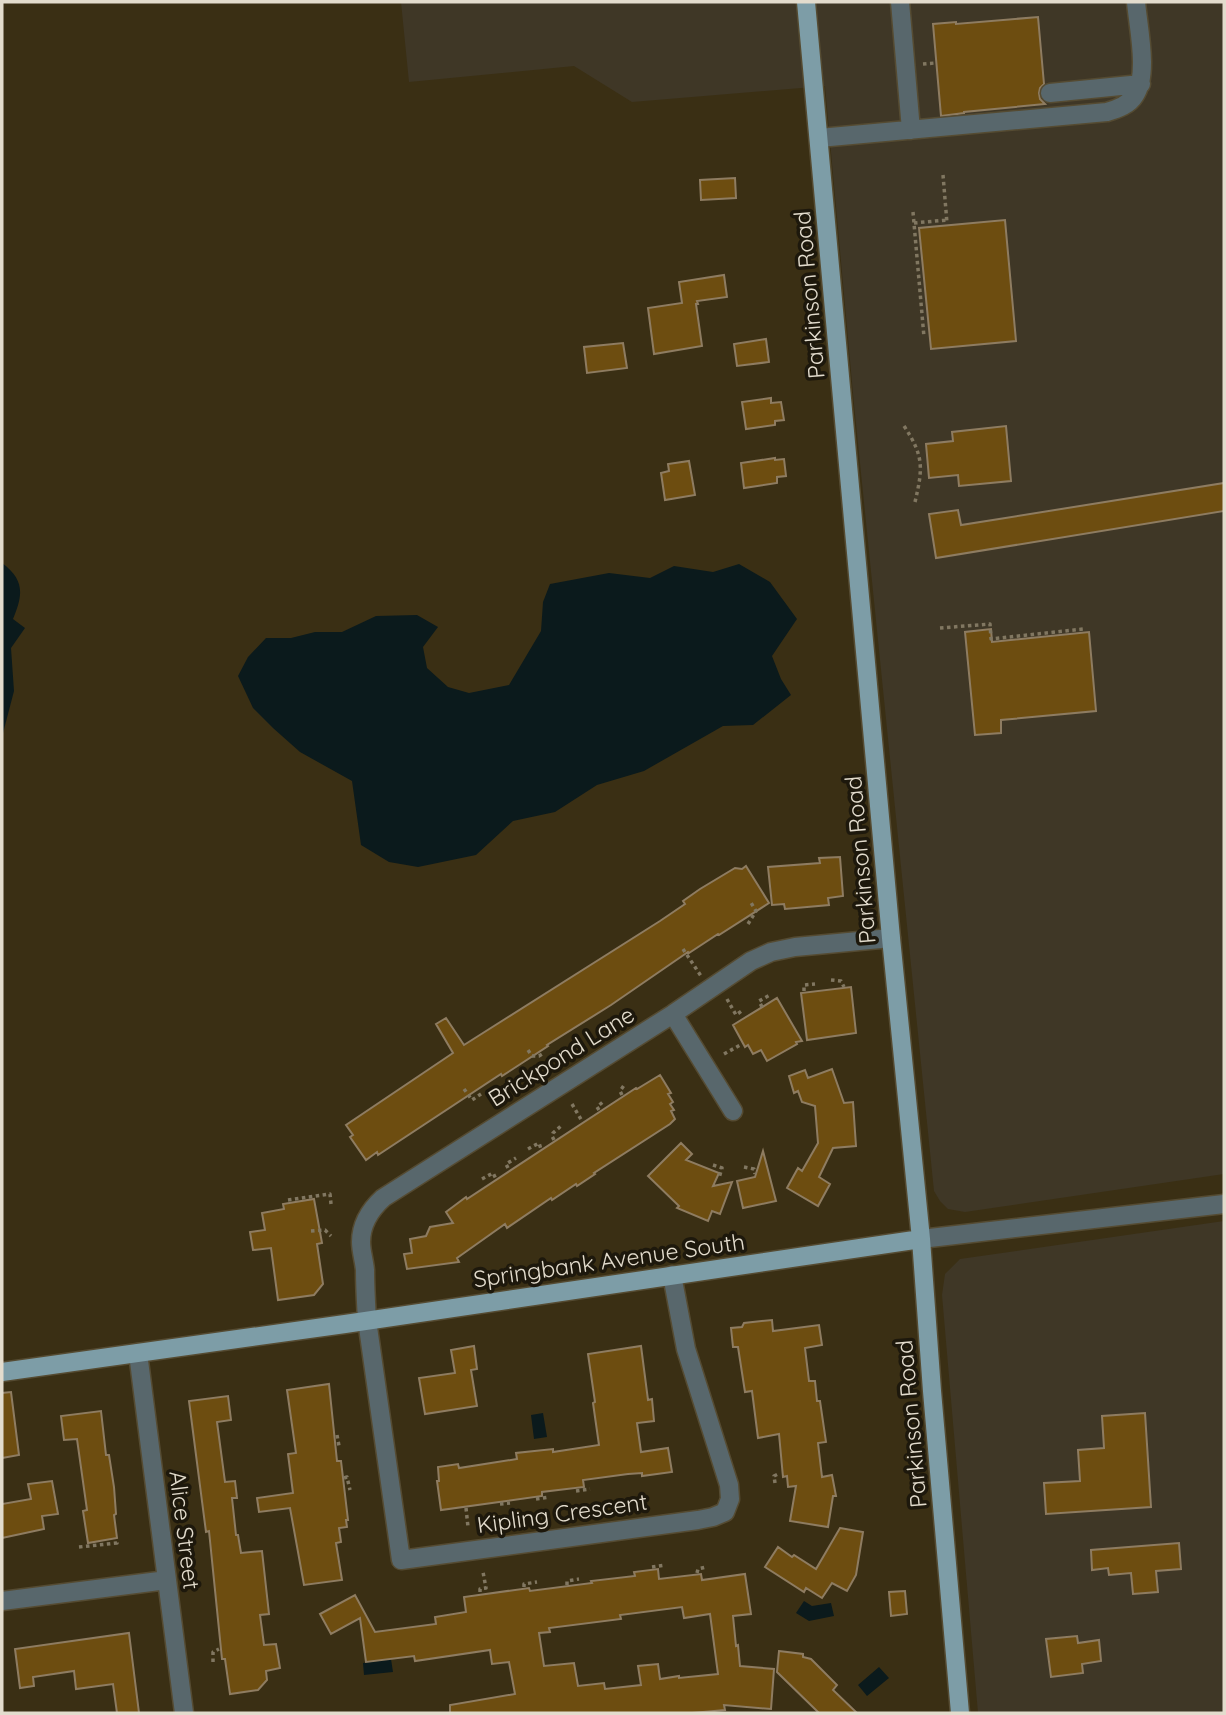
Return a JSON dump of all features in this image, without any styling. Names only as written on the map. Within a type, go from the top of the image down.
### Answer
[{"type":"main road","name":"Parkinson Road","points":[[806,2],[921,1239],[960,1713]]},
{"type":"main road","name":"Springbank Avenue South","points":[[2,1372],[921,1239]]},
{"type":"street","points":[[900,2],[911,130]]},
{"type":"street","points":[[819,138],[1107,112],[1124,107],[1135,97],[1143,71],[1136,2]]},
{"type":"street","points":[[1050,93],[1141,84]]},
{"type":"street","name":"Brickpond Lane","points":[[367,1321],[361,1240],[364,1224],[381,1199],[673,1014],[751,961],[771,951],[801,946],[891,938]]},
{"type":"street","points":[[673,1014],[733,1111]]},
{"type":"street","name":"Springbank Avenue South","points":[[921,1239],[1224,1204]]},
{"type":"street","name":"Kipling Crescent","points":[[367,1321],[401,1560],[695,1520],[724,1512],[730,1499],[729,1485],[686,1349],[672,1275]]},
{"type":"street","name":"Alice Street","points":[[138,1353],[184,1713]]},
{"type":"street","points":[[2,1601],[167,1580]]},
{"type":"path","points":[[914,223],[947,222],[943,175]]},
{"type":"path","points":[[912,212],[924,337]]},
{"type":"path","points":[[904,426],[918,450],[921,463],[915,502]]},
{"type":"path","points":[[940,628],[990,624],[990,639],[1083,629]]},
{"type":"path","points":[[748,923],[757,911],[750,901]]},
{"type":"path","points":[[683,949],[736,1015],[743,1010]]},
{"type":"path","points":[[831,980],[841,981],[844,987]]},
{"type":"path","points":[[804,991],[803,985],[815,984]]},
{"type":"path","points":[[762,1007],[759,1001],[770,996]]},
{"type":"path","points":[[724,1054],[742,1044]]},
{"type":"path","points":[[528,1051],[532,1056],[544,1053]]},
{"type":"path","points":[[622,1095],[620,1091],[625,1084]]},
{"type":"path","points":[[464,1089],[472,1100],[481,1094]]},
{"type":"path","points":[[599,1110],[597,1107],[604,1101]]},
{"type":"path","points":[[572,1104],[582,1121]]},
{"type":"path","points":[[554,1140],[553,1133],[561,1126]]},
{"type":"path","points":[[528,1149],[538,1143],[541,1149]]},
{"type":"path","points":[[509,1168],[506,1164],[516,1158]]},
{"type":"path","points":[[713,1165],[722,1168],[719,1178]]},
{"type":"path","points":[[744,1167],[754,1169],[755,1174]]},
{"type":"path","points":[[482,1179],[493,1173],[496,1179]]},
{"type":"path","points":[[288,1200],[330,1194],[331,1204]]},
{"type":"path","points":[[311,1231],[325,1230],[331,1236]]},
{"type":"path","points":[[337,1435],[339,1446]]},
{"type":"path","points":[[775,1483],[774,1476],[780,1474]]},
{"type":"path","points":[[344,1478],[348,1477],[350,1490]]},
{"type":"path","points":[[576,1491],[590,1489]]},
{"type":"path","points":[[536,1499],[549,1497]]},
{"type":"path","points":[[500,1504],[510,1503]]},
{"type":"path","points":[[466,1508],[468,1527]]},
{"type":"path","points":[[79,1547],[117,1543],[117,1540]]},
{"type":"path","points":[[652,1567],[665,1565]]},
{"type":"path","points":[[697,1573],[698,1569],[706,1567]]},
{"type":"path","points":[[480,1592],[480,1588],[486,1587],[483,1572]]},
{"type":"path","points":[[567,1585],[567,1581],[579,1579]]},
{"type":"path","points":[[524,1587],[524,1584],[537,1582]]},
{"type":"path","points":[[213,1662],[213,1652],[219,1649]]},
{"type":"shaded area","points":[[401,2],[1224,2],[1224,1174],[965,1212],[948,1209],[934,1191],[854,404],[825,86],[632,102],[574,66],[409,82]]},
{"type":"shaded area","points":[[2,563],[18,582],[19,603],[13,619],[25,628],[11,648],[14,691],[2,737]]},
{"type":"shaded area","points":[[739,564],[770,582],[797,619],[772,656],[791,695],[753,725],[723,726],[644,771],[597,785],[555,812],[513,821],[476,855],[418,867],[389,862],[361,845],[352,781],[300,752],[273,728],[253,708],[238,676],[248,657],[266,638],[291,638],[315,632],[342,632],[376,616],[417,615],[438,627],[423,647],[427,668],[448,687],[469,693],[509,685],[541,631],[543,602],[550,584],[609,573],[650,578],[674,566],[713,572]]},
{"type":"shaded area","points":[[1224,1221],[1224,1713],[978,1713],[942,1295],[945,1274],[960,1259]]},
{"type":"shaded area","points":[[543,1413],[547,1437],[534,1439],[531,1415]]},
{"type":"shaded area","points":[[804,1601],[812,1606],[831,1603],[834,1616],[809,1621],[796,1613]]},
{"type":"shaded area","points":[[391,1659],[393,1672],[364,1675],[363,1663]]},
{"type":"shaded area","points":[[879,1667],[889,1678],[867,1696],[858,1685]]},
{"type":"building","points":[[1038,17],[1044,84],[1039,93],[1045,104],[941,116],[933,24]]},
{"type":"building","points":[[735,178],[736,198],[701,200],[700,180]]},
{"type":"building","points":[[1005,220],[1016,341],[931,349],[919,228]]},
{"type":"building","points":[[724,275],[727,297],[697,301],[696,304],[702,346],[654,354],[648,308],[682,303],[679,282]]},
{"type":"building","points":[[766,339],[769,362],[737,366],[734,344]]},
{"type":"building","points":[[623,343],[627,368],[587,373],[584,347]]},
{"type":"building","points":[[771,398],[771,403],[781,402],[784,420],[775,421],[775,425],[746,429],[742,402]]},
{"type":"building","points":[[1006,426],[1011,481],[959,486],[958,475],[929,478],[926,444],[953,441],[952,432]]},
{"type":"building","points":[[784,459],[786,476],[777,477],[777,483],[744,488],[741,463]]},
{"type":"building","points":[[689,461],[695,495],[665,500],[661,473],[669,471],[668,464]]},
{"type":"building","points":[[1224,483],[1224,511],[936,558],[929,514],[958,510],[961,525]]},
{"type":"building","points":[[991,629],[992,642],[1089,632],[1096,711],[1001,720],[1001,733],[975,735],[965,632]]},
{"type":"building","points":[[840,857],[843,896],[828,898],[829,905],[785,909],[784,904],[772,905],[768,867],[820,863],[819,858]]},
{"type":"building","points":[[746,866],[769,903],[688,952],[502,1076],[501,1074],[378,1155],[377,1152],[366,1160],[350,1137],[353,1135],[346,1125],[453,1053],[436,1024],[446,1018],[464,1045],[660,921],[685,904],[683,901],[700,889],[735,868],[742,869]]},
{"type":"building","points":[[851,987],[856,1033],[807,1040],[801,993]]},
{"type":"building","points":[[777,998],[802,1041],[796,1042],[797,1044],[767,1061],[761,1050],[753,1054],[748,1045],[745,1047],[733,1025]]},
{"type":"building","points":[[832,1069],[844,1103],[853,1102],[856,1146],[833,1148],[819,1177],[830,1184],[818,1206],[787,1188],[798,1168],[802,1171],[818,1143],[815,1106],[802,1102],[798,1091],[794,1093],[789,1076],[805,1070],[808,1078]]},
{"type":"building","points":[[660,1075],[671,1093],[668,1094],[673,1102],[670,1104],[675,1119],[670,1124],[577,1186],[576,1184],[552,1200],[551,1198],[507,1228],[505,1224],[457,1258],[459,1262],[407,1269],[404,1254],[412,1253],[410,1239],[426,1236],[430,1227],[453,1223],[446,1212],[466,1197],[467,1199]]},
{"type":"building","points":[[681,1143],[692,1154],[686,1160],[719,1173],[713,1186],[732,1182],[720,1214],[712,1211],[708,1221],[677,1208],[679,1206],[648,1176]]},
{"type":"building","points":[[763,1151],[776,1201],[743,1208],[737,1181],[755,1177]]},
{"type":"building","points":[[314,1199],[322,1243],[317,1244],[323,1284],[314,1295],[278,1300],[271,1248],[253,1250],[250,1232],[265,1230],[262,1213],[284,1209],[283,1204]]},
{"type":"building","points":[[772,1320],[773,1331],[819,1325],[822,1345],[805,1348],[809,1381],[815,1381],[826,1442],[818,1443],[822,1477],[832,1475],[836,1496],[833,1496],[828,1527],[790,1521],[796,1486],[788,1487],[787,1476],[783,1477],[779,1434],[758,1438],[752,1391],[745,1392],[738,1347],[733,1347],[731,1328],[742,1327],[744,1323]]},
{"type":"building","points":[[474,1346],[477,1369],[471,1370],[477,1406],[425,1414],[419,1378],[455,1373],[451,1350]]},
{"type":"building","points":[[641,1346],[648,1400],[652,1399],[654,1421],[637,1423],[641,1452],[668,1448],[672,1472],[583,1480],[584,1487],[542,1492],[542,1496],[441,1510],[438,1467],[458,1464],[459,1468],[517,1459],[516,1453],[553,1449],[553,1452],[599,1445],[588,1354]]},
{"type":"building","points":[[329,1384],[337,1461],[341,1461],[348,1520],[347,1527],[339,1528],[341,1542],[336,1543],[342,1580],[304,1585],[290,1508],[259,1512],[257,1498],[293,1493],[288,1454],[296,1453],[287,1390]]},
{"type":"building","points":[[11,1392],[19,1455],[2,1458],[2,1393]]},
{"type":"building","points":[[228,1396],[231,1420],[217,1422],[225,1482],[235,1481],[237,1498],[232,1498],[241,1553],[262,1551],[269,1614],[260,1615],[264,1645],[276,1644],[280,1668],[266,1671],[267,1680],[258,1690],[230,1694],[225,1659],[222,1659],[209,1531],[206,1532],[189,1401]]},
{"type":"building","points":[[101,1411],[106,1455],[109,1455],[114,1487],[117,1538],[88,1543],[83,1511],[87,1510],[77,1439],[64,1440],[61,1416]]},
{"type":"building","points":[[1145,1413],[1151,1507],[1046,1514],[1044,1483],[1080,1481],[1078,1450],[1104,1448],[1102,1416]]},
{"type":"building","points":[[52,1481],[58,1514],[42,1516],[44,1529],[2,1538],[2,1504],[31,1499],[28,1484]]},
{"type":"building","points":[[840,1528],[863,1532],[856,1575],[847,1591],[832,1583],[822,1598],[806,1588],[804,1592],[765,1567],[778,1547],[816,1569]]},
{"type":"building","points":[[1179,1543],[1181,1569],[1156,1571],[1158,1592],[1133,1594],[1131,1573],[1109,1575],[1108,1568],[1092,1570],[1091,1550]]},
{"type":"building","points":[[658,1569],[659,1579],[701,1574],[702,1580],[745,1574],[751,1614],[733,1616],[736,1646],[738,1645],[740,1666],[774,1669],[771,1709],[724,1705],[725,1710],[692,1713],[450,1713],[450,1705],[515,1694],[509,1662],[492,1664],[490,1650],[415,1661],[414,1656],[366,1662],[360,1618],[331,1634],[320,1614],[355,1595],[375,1632],[436,1624],[435,1617],[466,1612],[464,1597],[592,1583],[591,1581],[635,1576],[634,1572]],"holes":[[[682,1607],[684,1618],[710,1614],[718,1674],[660,1679],[658,1664],[638,1666],[641,1685],[605,1689],[604,1683],[578,1686],[574,1663],[544,1666],[539,1633],[550,1632],[549,1628],[621,1619],[620,1615]]]},
{"type":"building","points":[[905,1591],[907,1614],[891,1616],[889,1592]]},
{"type":"building","points":[[129,1633],[139,1713],[117,1713],[113,1684],[76,1689],[74,1671],[33,1677],[34,1686],[20,1688],[15,1649]]},
{"type":"building","points":[[1077,1636],[1078,1643],[1099,1640],[1101,1661],[1082,1664],[1083,1673],[1051,1677],[1046,1639]]},
{"type":"building","points":[[779,1651],[803,1654],[803,1657],[811,1659],[837,1685],[833,1690],[857,1713],[819,1713],[777,1672]]}]
